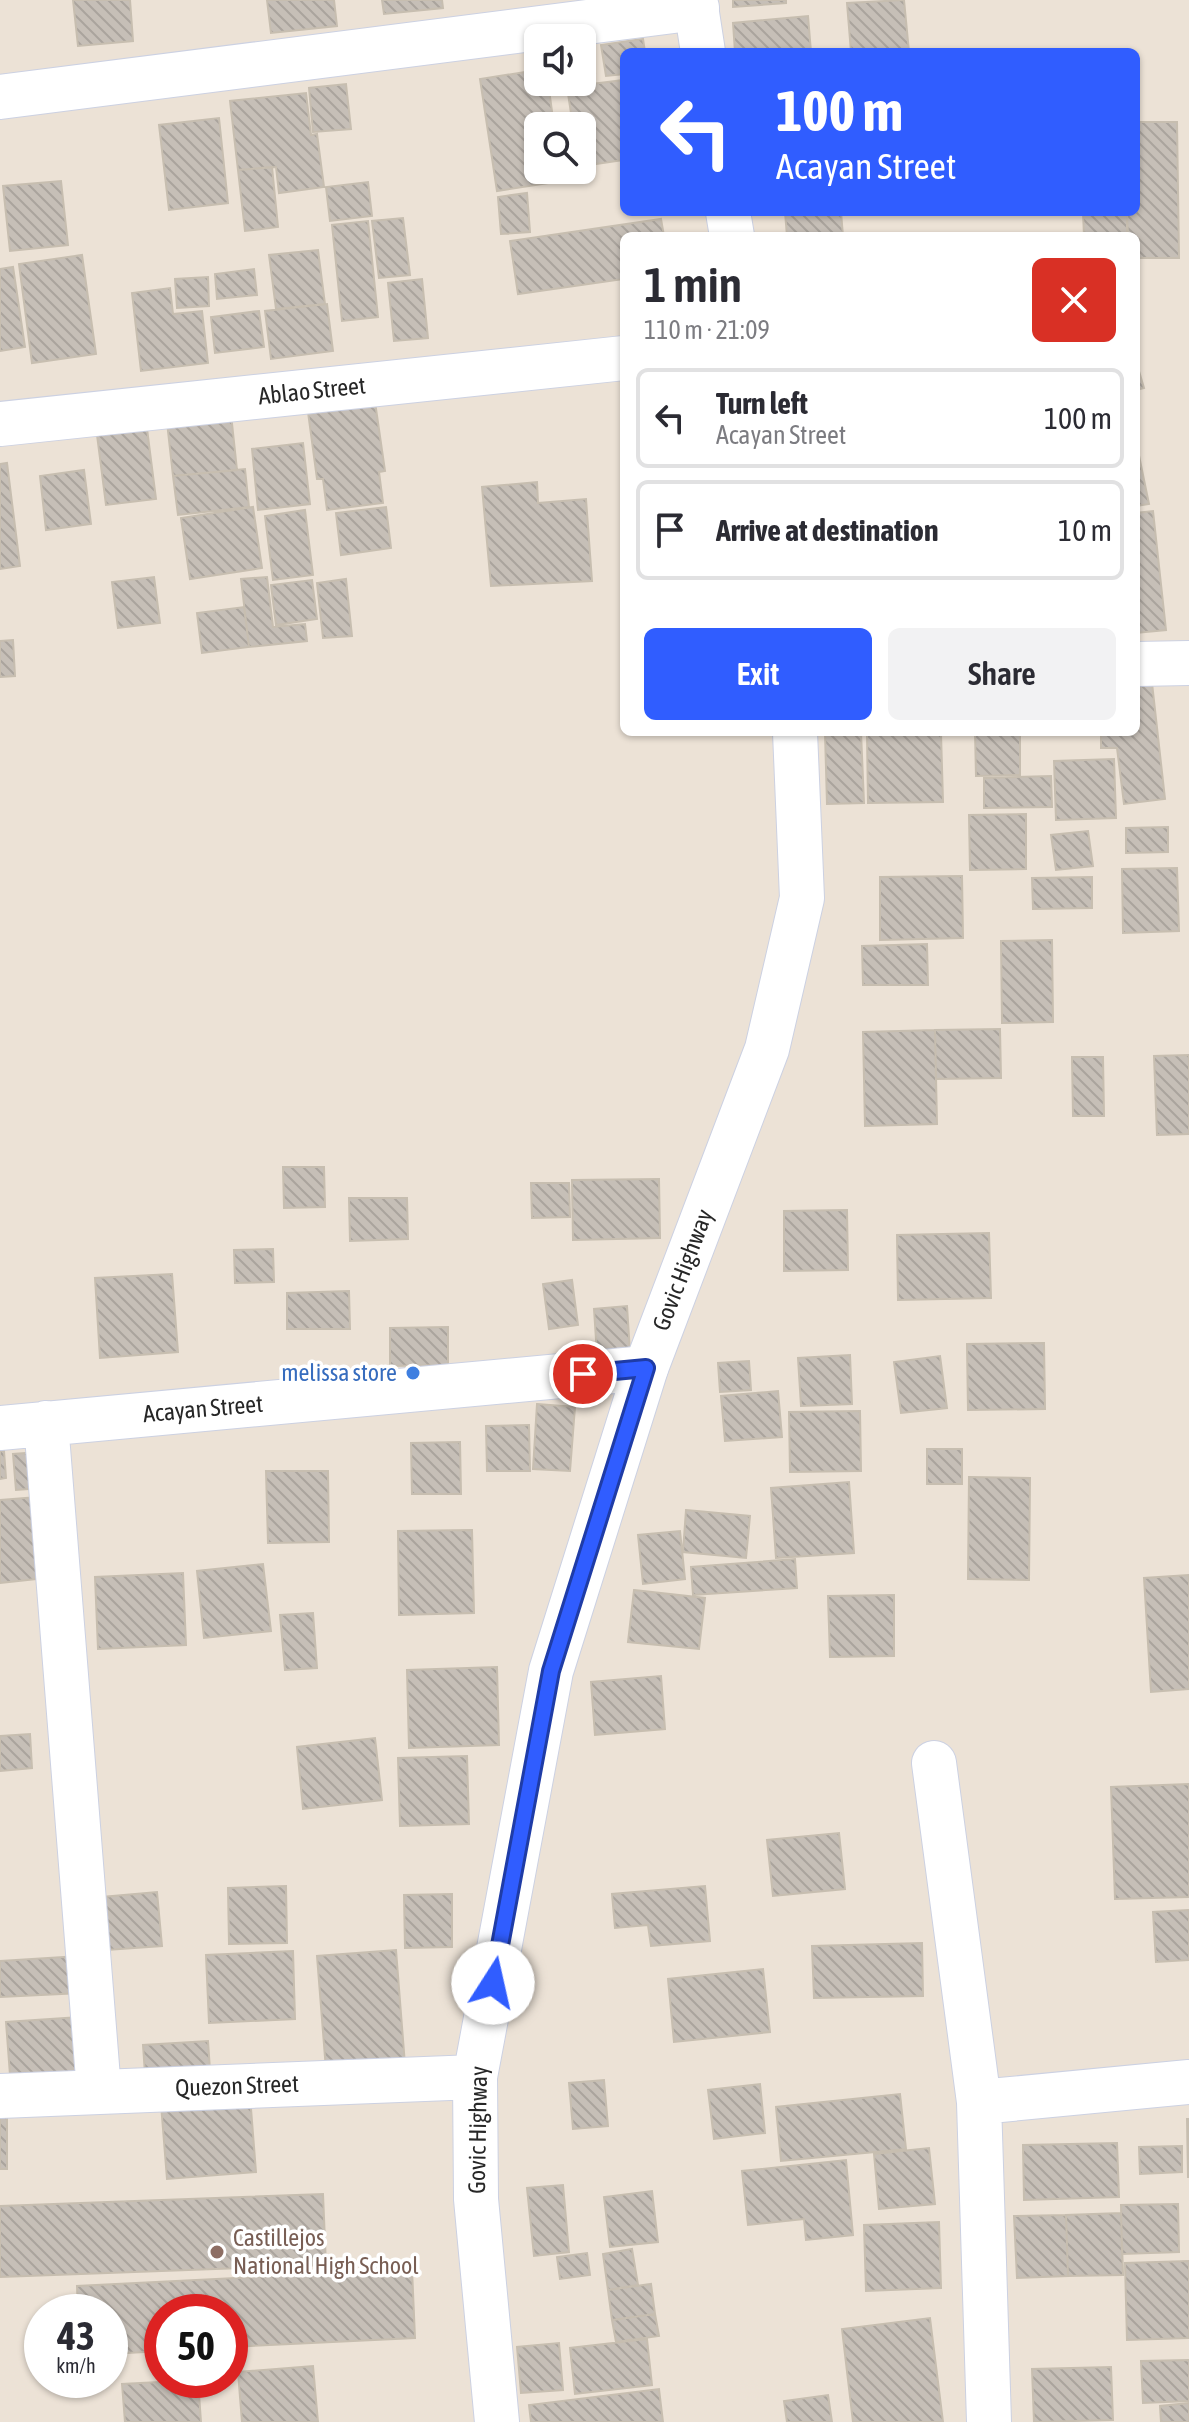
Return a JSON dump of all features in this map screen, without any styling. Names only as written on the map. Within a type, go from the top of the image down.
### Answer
[{"type":"street","points":[[0,97],[696,4],[702,48]]},
{"type":"street","name":"Ablao Street","points":[[0,424],[620,358]]},
{"type":"street","points":[[1140,664],[1189,663]]},
{"type":"street","name":"Govic Highway","points":[[497,2422],[476,2199],[475,2077],[551,1671],[646,1368],[770,1034],[802,898],[795,736]]},
{"type":"street","name":"Acayan Street","points":[[0,1428],[646,1368]]},
{"type":"street","points":[[46,1423],[99,2091]]},
{"type":"street","points":[[934,1763],[979,2102],[989,2422]]},
{"type":"street","name":"Quezon Street","points":[[0,2096],[475,2077]]},
{"type":"street","points":[[979,2102],[1189,2082]]},
{"type":"building","points":[[73,0],[130,0],[133,41],[78,46]]},
{"type":"building","points":[[267,0],[334,0],[337,26],[271,33]]},
{"type":"building","points":[[382,0],[442,0],[443,8],[384,14]]},
{"type":"building","points":[[733,0],[786,0],[786,3],[733,7]]},
{"type":"building","points":[[904,0],[909,48],[851,48],[847,3]]},
{"type":"building","points":[[808,16],[811,48],[735,48],[733,23]]},
{"type":"building","points":[[643,39],[644,48],[620,48],[620,74],[606,76],[601,45]]},
{"type":"building","points":[[524,72],[524,96],[550,96],[552,112],[524,112],[524,184],[542,184],[497,191],[480,79]]},
{"type":"building","points":[[620,80],[620,161],[596,164],[596,112],[571,112],[568,96],[596,96],[596,83]]},
{"type":"building","points":[[346,84],[351,129],[313,132],[309,88]]},
{"type":"building","points":[[306,93],[311,135],[317,134],[324,187],[279,193],[276,167],[238,170],[230,101]]},
{"type":"building","points":[[219,118],[228,203],[169,210],[159,125]]},
{"type":"building","points":[[1140,122],[1177,122],[1179,258],[1140,258],[1140,232],[1128,232],[1127,216],[1140,216]]},
{"type":"building","points":[[272,167],[278,227],[245,231],[238,170]]},
{"type":"building","points":[[61,181],[68,245],[10,251],[3,186]]},
{"type":"building","points":[[368,182],[372,216],[330,221],[326,187]]},
{"type":"building","points":[[527,193],[530,232],[501,234],[498,197]]},
{"type":"building","points":[[785,216],[841,216],[843,232],[787,232]]},
{"type":"building","points":[[1083,216],[1127,216],[1127,232],[1084,232]]},
{"type":"building","points":[[403,218],[410,275],[379,278],[372,221]]},
{"type":"building","points":[[661,219],[663,232],[620,232],[620,280],[518,294],[510,241]]},
{"type":"building","points":[[368,221],[378,317],[342,321],[332,225]]},
{"type":"building","points":[[318,250],[325,304],[276,309],[269,255]]},
{"type":"building","points":[[82,255],[96,354],[32,363],[19,264]]},
{"type":"building","points":[[13,267],[25,347],[0,351],[0,269]]},
{"type":"building","points":[[254,269],[257,295],[217,299],[215,274]]},
{"type":"building","points":[[208,277],[209,306],[177,308],[175,279]]},
{"type":"building","points":[[422,279],[428,338],[394,341],[388,283]]},
{"type":"building","points":[[170,288],[173,314],[202,311],[208,363],[141,371],[132,293]]},
{"type":"building","points":[[327,304],[333,351],[271,359],[265,311]]},
{"type":"building","points":[[259,311],[264,347],[215,353],[211,317]]},
{"type":"building","points":[[373,388],[385,471],[379,472],[383,503],[327,510],[323,479],[317,479],[306,397]]},
{"type":"building","points":[[231,414],[237,470],[173,476],[167,422]]},
{"type":"building","points":[[146,421],[156,499],[106,505],[96,427]]},
{"type":"building","points":[[303,443],[310,504],[258,510],[252,449]]},
{"type":"building","points":[[1140,460],[1149,504],[1140,505]]},
{"type":"building","points":[[7,463],[20,566],[0,569],[0,464]]},
{"type":"building","points":[[245,469],[249,507],[178,515],[173,476]]},
{"type":"building","points":[[84,470],[91,524],[46,530],[40,476]]},
{"type":"building","points":[[537,482],[538,503],[586,499],[592,581],[491,586],[482,487]]},
{"type":"building","points":[[253,507],[262,568],[190,579],[181,518]]},
{"type":"building","points":[[386,507],[391,548],[341,555],[336,513]]},
{"type":"building","points":[[305,510],[313,575],[273,580],[265,516]]},
{"type":"building","points":[[1153,511],[1166,630],[1140,633],[1140,513]]},
{"type":"building","points":[[154,577],[160,623],[118,628],[112,582]]},
{"type":"building","points":[[267,577],[273,627],[305,624],[307,641],[249,647],[241,579]]},
{"type":"building","points":[[346,579],[352,636],[323,638],[317,583]]},
{"type":"building","points":[[312,580],[317,619],[276,625],[271,585]]},
{"type":"building","points":[[244,607],[249,647],[202,653],[197,613]]},
{"type":"building","points":[[13,640],[15,676],[0,677],[0,641]]},
{"type":"building","points":[[1140,683],[1152,683],[1165,799],[1124,804],[1117,748],[1101,748],[1101,736],[1140,736]]},
{"type":"building","points":[[825,736],[861,736],[864,803],[827,804]]},
{"type":"building","points":[[867,736],[941,736],[943,802],[868,803]]},
{"type":"building","points":[[975,736],[1020,736],[1020,775],[976,776]]},
{"type":"building","points":[[1114,759],[1116,818],[1056,820],[1054,761]]},
{"type":"building","points":[[1051,776],[1052,807],[984,808],[984,778]]},
{"type":"building","points":[[1026,814],[1026,869],[970,870],[969,815]]},
{"type":"building","points":[[1168,827],[1168,852],[1126,853],[1126,828]]},
{"type":"building","points":[[1088,831],[1093,866],[1056,870],[1051,835]]},
{"type":"building","points":[[1177,868],[1179,931],[1123,933],[1122,869]]},
{"type":"building","points":[[962,876],[963,938],[880,940],[880,877]]},
{"type":"building","points":[[1092,877],[1092,908],[1033,909],[1032,878]]},
{"type":"building","points":[[1052,940],[1053,1022],[1002,1023],[1001,941]]},
{"type":"building","points":[[927,944],[928,985],[863,985],[862,946]]},
{"type":"building","points":[[1000,1029],[1001,1078],[936,1079],[935,1030]]},
{"type":"building","points":[[935,1030],[937,1124],[865,1126],[863,1032]]},
{"type":"building","points":[[1189,1055],[1189,1134],[1157,1135],[1154,1056]]},
{"type":"building","points":[[1072,1057],[1103,1057],[1104,1116],[1073,1116]]},
{"type":"building","points":[[283,1167],[324,1167],[325,1207],[284,1208]]},
{"type":"building","points":[[659,1179],[660,1238],[573,1240],[572,1180]]},
{"type":"building","points":[[531,1183],[569,1183],[570,1217],[532,1218]]},
{"type":"building","points":[[349,1198],[407,1198],[408,1239],[350,1241]]},
{"type":"building","points":[[847,1210],[848,1270],[784,1271],[784,1211]]},
{"type":"building","points":[[989,1233],[991,1298],[898,1300],[897,1235]]},
{"type":"building","points":[[273,1249],[274,1282],[235,1283],[234,1250]]},
{"type":"building","points":[[172,1274],[178,1352],[100,1358],[95,1278]]},
{"type":"building","points":[[572,1280],[578,1325],[549,1329],[543,1284]]},
{"type":"building","points":[[349,1291],[350,1329],[287,1329],[287,1293]]},
{"type":"building","points":[[627,1306],[630,1352],[597,1355],[594,1309]]},
{"type":"building","points":[[448,1327],[448,1365],[390,1366],[390,1328]]},
{"type":"building","points":[[1044,1343],[1045,1409],[968,1410],[967,1344]]},
{"type":"building","points":[[850,1355],[852,1404],[801,1406],[798,1358]]},
{"type":"building","points":[[940,1356],[947,1408],[901,1413],[894,1362]]},
{"type":"building","points":[[749,1361],[751,1390],[720,1392],[718,1363]]},
{"type":"building","points":[[778,1391],[782,1437],[725,1441],[721,1396]]},
{"type":"building","points":[[537,1404],[575,1407],[570,1471],[533,1469]]},
{"type":"building","points":[[860,1411],[861,1471],[790,1472],[789,1412]]},
{"type":"building","points":[[529,1425],[530,1471],[487,1471],[486,1426]]},
{"type":"building","points":[[460,1442],[461,1494],[412,1494],[411,1443]]},
{"type":"building","points":[[927,1449],[962,1449],[962,1484],[927,1484]]},
{"type":"building","points":[[0,1451],[4,1451],[6,1478],[0,1479]]},
{"type":"building","points":[[39,1452],[42,1488],[16,1490],[13,1454]]},
{"type":"building","points":[[266,1471],[328,1471],[329,1542],[268,1543]]},
{"type":"building","points":[[969,1477],[1030,1478],[1029,1580],[968,1579]]},
{"type":"building","points":[[849,1482],[854,1553],[776,1558],[771,1488]]},
{"type":"building","points":[[37,1497],[45,1578],[0,1583],[0,1500]]},
{"type":"building","points":[[686,1510],[750,1516],[746,1558],[683,1552]]},
{"type":"building","points":[[472,1530],[474,1613],[399,1615],[398,1531]]},
{"type":"building","points":[[680,1531],[685,1579],[643,1584],[638,1535]]},
{"type":"building","points":[[795,1559],[797,1588],[693,1595],[691,1567]]},
{"type":"building","points":[[263,1564],[271,1631],[204,1638],[197,1571]]},
{"type":"building","points":[[183,1573],[186,1645],[98,1649],[95,1577]]},
{"type":"building","points":[[1189,1575],[1189,1689],[1151,1692],[1144,1578]]},
{"type":"building","points":[[634,1590],[705,1598],[699,1649],[628,1642]]},
{"type":"building","points":[[894,1595],[894,1656],[830,1657],[828,1596]]},
{"type":"building","points":[[313,1613],[317,1668],[285,1670],[280,1615]]},
{"type":"building","points":[[497,1667],[499,1745],[409,1748],[407,1670]]},
{"type":"building","points":[[661,1676],[665,1729],[595,1735],[591,1682]]},
{"type":"building","points":[[30,1734],[32,1768],[0,1771],[0,1736]]},
{"type":"building","points":[[375,1738],[382,1800],[303,1809],[297,1747]]},
{"type":"building","points":[[467,1756],[469,1824],[400,1826],[398,1758]]},
{"type":"building","points":[[1189,1784],[1189,1897],[1115,1899],[1111,1787]]},
{"type":"building","points":[[839,1833],[845,1889],[773,1896],[767,1840]]},
{"type":"building","points":[[286,1886],[287,1943],[229,1944],[228,1888]]},
{"type":"building","points":[[705,1886],[710,1941],[651,1946],[648,1925],[615,1928],[612,1894]]},
{"type":"building","points":[[157,1892],[162,1946],[107,1950],[102,1897]]},
{"type":"building","points":[[452,1894],[452,1947],[405,1948],[404,1895]]},
{"type":"building","points":[[1189,1910],[1189,1960],[1156,1962],[1153,1912]]},
{"type":"building","points":[[922,1943],[923,1996],[814,1998],[812,1946]]},
{"type":"building","points":[[396,1950],[405,2065],[326,2070],[317,1956]]},
{"type":"building","points":[[293,1951],[295,2019],[209,2023],[206,1955]]},
{"type":"building","points":[[79,1956],[81,1993],[0,1997],[0,1961]]},
{"type":"building","points":[[763,1969],[770,2032],[674,2042],[668,1979]]},
{"type":"building","points":[[79,2017],[84,2083],[11,2088],[6,2022]]},
{"type":"building","points":[[208,2041],[210,2070],[145,2074],[143,2045]]},
{"type":"building","points":[[604,2080],[608,2126],[573,2129],[569,2083]]},
{"type":"building","points":[[760,2084],[765,2133],[714,2139],[708,2090]]},
{"type":"building","points":[[900,2094],[906,2149],[781,2161],[776,2107]]},
{"type":"building","points":[[250,2096],[256,2172],[167,2179],[161,2104]]},
{"type":"building","points":[[0,2107],[7,2107],[7,2169],[0,2169]]},
{"type":"building","points":[[1189,2119],[1189,2177],[1188,2177]]},
{"type":"building","points":[[1117,2143],[1119,2197],[1024,2200],[1023,2145]]},
{"type":"building","points":[[1182,2146],[1182,2172],[1140,2174],[1139,2147]]},
{"type":"building","points":[[929,2148],[935,2204],[879,2209],[874,2154]]},
{"type":"building","points":[[846,2160],[853,2235],[806,2240],[804,2219],[748,2225],[742,2171]]},
{"type":"building","points":[[563,2185],[569,2252],[534,2256],[527,2188]]},
{"type":"building","points":[[652,2191],[658,2242],[610,2247],[604,2197]]},
{"type":"building","points":[[323,2194],[326,2265],[0,2277],[0,2206]]},
{"type":"building","points":[[1178,2204],[1179,2252],[1122,2254],[1121,2205]]},
{"type":"building","points":[[1121,2213],[1123,2275],[1068,2276],[1066,2215]]},
{"type":"building","points":[[1066,2215],[1068,2276],[1017,2278],[1014,2216]]},
{"type":"building","points":[[939,2222],[941,2288],[866,2291],[864,2225]]},
{"type":"building","points":[[632,2249],[638,2285],[608,2290],[603,2254]]},
{"type":"building","points":[[587,2253],[590,2275],[560,2279],[557,2257]]},
{"type":"building","points":[[1189,2261],[1189,2338],[1127,2340],[1125,2263]]},
{"type":"building","points":[[412,2269],[415,2338],[248,2346],[248,2294],[144,2294],[144,2352],[128,2353],[128,2294],[77,2294],[77,2286]]},
{"type":"building","points":[[651,2284],[655,2314],[612,2320],[608,2290]]},
{"type":"building","points":[[655,2314],[659,2336],[616,2342],[612,2320]]},
{"type":"building","points":[[930,2318],[943,2422],[853,2422],[842,2329]]},
{"type":"building","points":[[647,2339],[652,2385],[575,2394],[570,2348]]},
{"type":"building","points":[[559,2343],[563,2390],[521,2393],[517,2347]]},
{"type":"building","points":[[1189,2360],[1189,2401],[1143,2403],[1141,2361]]},
{"type":"building","points":[[313,2366],[318,2422],[242,2422],[240,2398],[248,2398],[248,2371]]},
{"type":"building","points":[[1111,2367],[1113,2420],[1034,2422],[1032,2369]]},
{"type":"building","points":[[144,2383],[144,2398],[199,2398],[201,2422],[125,2422],[123,2398],[128,2398],[128,2384]]},
{"type":"building","points":[[659,2389],[663,2422],[531,2422],[529,2405]]},
{"type":"building","points":[[828,2395],[832,2422],[787,2422],[784,2401]]},
{"type":"building","points":[[1189,2403],[1189,2422],[1161,2422],[1160,2406]]},
{"type":"place","name":"melissa store","points":[[413,1373]]},
{"type":"place","name":"Castillejos National High School","points":[[217,2252]]},
{"type":"route","points":[[493,1983],[551,1671],[646,1368],[583,1374]]}]
